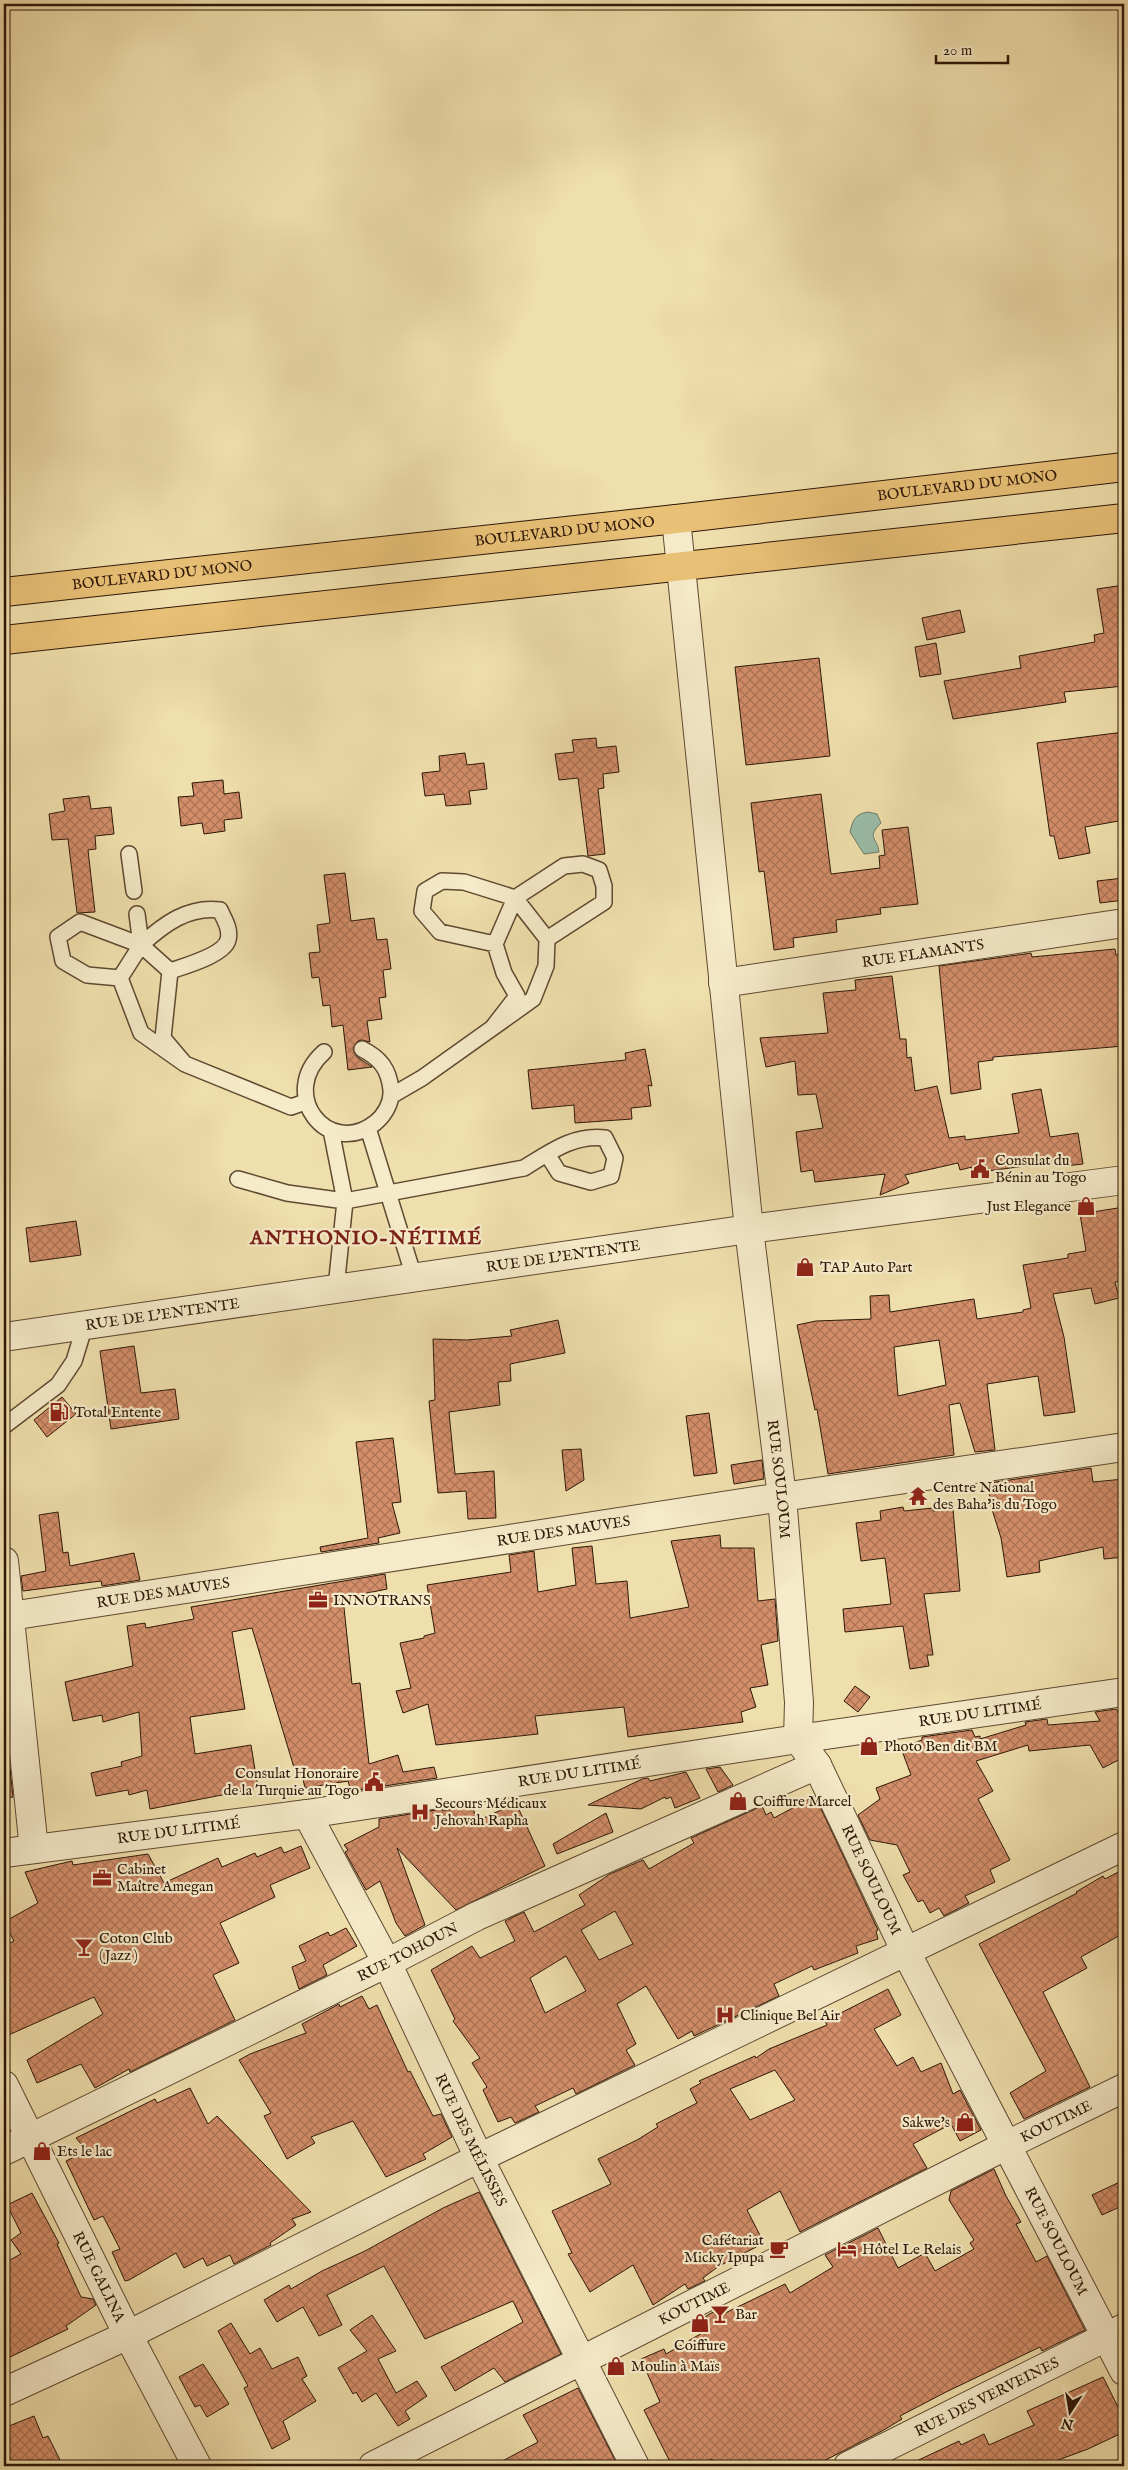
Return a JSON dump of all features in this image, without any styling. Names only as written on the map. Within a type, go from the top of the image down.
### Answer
[{"type":"highway","name":"BOULEVARD DU MONO","points":[[4,592],[676,519],[1124,467]]},
{"type":"highway","points":[[4,640],[1124,518]]},
{"type":"street","name":"RUE SOULOUM","points":[[676,519],[749,1229],[782,1497],[800,1702],[798,1739],[817,1766],[906,1952],[1006,2146],[1115,2332],[1124,2371]]},
{"type":"street","name":"RUE FLAMANTS","points":[[723,983],[1124,923]]},
{"type":"street","name":"RUE DE L'ENTENTE","points":[[4,1337],[749,1229],[1124,1180]]},
{"type":"street","name":"RUE DES MAUVES","points":[[7,1617],[782,1497],[1124,1447]]},
{"type":"street","points":[[4,1561],[7,1617],[34,1849]]},
{"type":"street","name":"RUE DU LITIMÉ","points":[[4,1853],[307,1814],[798,1739],[1124,1692]]},
{"type":"street","name":"RUE TOHOUN","points":[[4,2151],[387,1963],[476,1916],[817,1766]]},
{"type":"street","name":"RUE DES MÉLISSES","points":[[307,1814],[387,1963],[479,2158],[580,2361],[635,2466]]},
{"type":"street","points":[[4,2392],[128,2335],[479,2158],[1124,1846]]},
{"type":"street","name":"RUE GALINA","points":[[4,2085],[32,2137],[128,2335],[197,2466]]},
{"type":"street","name":"KOUTIME","points":[[373,2466],[1124,2088]]},
{"type":"street","name":"RUE DES VERVEINES","points":[[848,2466],[1115,2332]]},
{"type":"lane","points":[[129,854],[134,891]]},
{"type":"lane","points":[[493,1027],[517,996],[504,974],[495,944],[515,898],[564,866],[583,864],[599,870],[604,886],[604,902],[547,939]]},
{"type":"lane","points":[[391,1096],[422,1078],[533,999],[546,966],[547,939],[515,898],[464,882],[442,881],[425,891],[422,911],[440,932],[495,944]]},
{"type":"lane","points":[[120,978],[142,945],[155,932],[185,913],[205,908],[220,910],[228,926],[228,940],[220,951],[170,971]]},
{"type":"lane","points":[[137,914],[142,945]]},
{"type":"lane","points":[[120,978],[87,976],[63,961],[58,937],[80,922],[142,945],[170,971]]},
{"type":"lane","points":[[170,971],[168,1005],[163,1038],[185,1064]]},
{"type":"lane","points":[[120,978],[141,1033],[185,1064],[291,1107],[306,1102]]},
{"type":"lane","points":[[324,1052],[317,1058],[306,1078],[306,1102],[312,1115],[332,1130],[349,1133],[368,1128],[380,1119],[391,1096],[389,1076],[382,1063],[374,1055],[362,1048]]},
{"type":"lane","points":[[368,1128],[386,1192],[414,1277]]},
{"type":"lane","points":[[332,1130],[344,1201],[336,1288]]},
{"type":"lane","points":[[238,1179],[287,1194],[344,1201],[524,1168],[547,1154]]},
{"type":"lane","points":[[4,1426],[58,1385],[74,1361],[86,1325]]},
{"type":"shaded area","points":[[868,812],[877,814],[881,823],[873,835],[879,852],[864,854],[850,832],[855,818],[860,814]]},
{"type":"building","points":[[1124,585],[1124,686],[1064,692],[1066,702],[953,719],[944,681],[1021,668],[1019,656],[1095,642],[1094,635],[1104,633],[1097,589]]},
{"type":"building","points":[[960,610],[965,632],[927,640],[922,618]]},
{"type":"building","points":[[936,643],[941,674],[920,677],[915,647]]},
{"type":"building","points":[[819,658],[830,756],[746,765],[735,667]]},
{"type":"building","points":[[1124,732],[1124,820],[1085,827],[1090,853],[1059,859],[1054,836],[1050,836],[1037,743]]},
{"type":"building","points":[[596,738],[597,748],[616,746],[619,772],[603,774],[604,788],[598,789],[605,854],[588,856],[578,778],[559,780],[555,754],[574,752],[572,740]]},
{"type":"building","points":[[465,753],[467,765],[484,763],[487,789],[469,791],[471,804],[446,806],[444,794],[425,796],[422,773],[440,771],[439,756]]},
{"type":"building","points":[[223,780],[224,794],[239,792],[242,818],[224,820],[225,831],[204,834],[202,823],[181,826],[178,797],[194,796],[192,783]]},
{"type":"building","points":[[821,794],[831,874],[880,868],[879,856],[885,855],[882,830],[908,827],[918,904],[880,908],[881,914],[836,920],[837,932],[793,938],[794,947],[774,950],[764,871],[759,872],[751,803]]},
{"type":"building","points":[[89,796],[91,809],[111,807],[114,834],[95,836],[96,849],[88,850],[95,912],[77,913],[68,839],[52,840],[49,814],[65,811],[63,799]]},
{"type":"building","points":[[345,873],[351,921],[374,918],[377,940],[387,939],[391,969],[383,970],[386,997],[379,998],[382,1019],[367,1021],[370,1042],[358,1041],[353,1049],[357,1057],[372,1067],[348,1070],[343,1025],[332,1027],[330,1005],[323,1006],[319,977],[312,978],[309,953],[320,952],[317,925],[330,923],[324,875]]},
{"type":"building","points":[[1124,878],[1124,900],[1100,903],[1097,881]]},
{"type":"building","points":[[1115,949],[1116,955],[1124,954],[1124,1046],[993,1057],[993,1060],[978,1062],[981,1089],[951,1094],[939,966],[1031,953],[1032,957]]},
{"type":"building","points":[[892,976],[900,1039],[906,1039],[907,1058],[911,1057],[915,1091],[937,1086],[949,1138],[965,1136],[965,1140],[1019,1133],[1012,1094],[1041,1089],[1050,1137],[1078,1133],[1083,1164],[1065,1166],[1064,1161],[972,1173],[972,1167],[960,1170],[958,1163],[905,1175],[909,1183],[880,1195],[885,1174],[815,1182],[813,1170],[801,1172],[796,1132],[823,1128],[816,1094],[798,1095],[795,1061],[766,1067],[760,1038],[828,1033],[823,993],[856,990],[855,980]]},
{"type":"building","points":[[645,1049],[652,1086],[648,1085],[651,1106],[631,1108],[632,1119],[575,1123],[574,1105],[532,1109],[528,1070],[626,1060],[625,1053]]},
{"type":"building","points":[[1124,1207],[1124,1281],[1115,1282],[1119,1298],[1095,1304],[1091,1288],[1053,1294],[1064,1337],[1075,1412],[1044,1416],[1038,1376],[987,1384],[995,1450],[975,1452],[960,1403],[949,1405],[954,1455],[828,1474],[817,1409],[815,1410],[797,1325],[816,1321],[871,1319],[870,1296],[889,1295],[890,1312],[974,1299],[977,1319],[1023,1312],[1023,1310],[1031,1308],[1023,1265],[1068,1258],[1068,1254],[1086,1251],[1080,1214]],"holes":[[[939,1340],[946,1385],[898,1396],[894,1347]]]},
{"type":"building","points":[[76,1221],[81,1255],[30,1262],[26,1228]]},
{"type":"building","points":[[558,1320],[565,1353],[510,1364],[511,1381],[498,1382],[500,1405],[449,1412],[455,1474],[494,1471],[496,1518],[468,1519],[466,1491],[438,1493],[429,1401],[435,1400],[433,1339],[467,1340],[512,1336],[510,1330]]},
{"type":"building","points":[[134,1346],[141,1393],[175,1389],[179,1419],[111,1429],[100,1351]]},
{"type":"building","points":[[62,1397],[76,1414],[47,1437],[34,1420]]},
{"type":"building","points":[[709,1413],[717,1473],[694,1476],[686,1416]]},
{"type":"building","points":[[393,1438],[401,1502],[392,1503],[400,1533],[378,1538],[379,1543],[321,1552],[320,1547],[368,1538],[356,1442]]},
{"type":"building","points":[[581,1449],[584,1480],[566,1491],[562,1450]]},
{"type":"building","points":[[762,1460],[764,1479],[734,1484],[731,1465]]},
{"type":"building","points":[[1091,1468],[1093,1482],[1124,1479],[1124,1557],[1104,1559],[1103,1547],[1039,1561],[1040,1572],[1007,1577],[1001,1538],[990,1503],[989,1483]]},
{"type":"building","points":[[903,1507],[904,1511],[933,1508],[933,1511],[953,1509],[960,1591],[924,1594],[933,1655],[927,1655],[929,1666],[910,1669],[903,1626],[845,1632],[843,1609],[891,1604],[885,1558],[861,1561],[856,1523],[881,1520],[880,1511]]},
{"type":"building","points":[[58,1512],[63,1553],[68,1552],[70,1566],[134,1553],[140,1580],[102,1586],[101,1581],[23,1591],[21,1576],[46,1571],[39,1515]]},
{"type":"building","points":[[720,1535],[721,1548],[754,1548],[758,1601],[775,1599],[778,1641],[761,1645],[768,1685],[750,1688],[756,1707],[741,1712],[743,1722],[628,1737],[624,1707],[535,1716],[538,1734],[436,1745],[428,1704],[403,1713],[396,1691],[411,1688],[400,1643],[424,1638],[424,1636],[435,1633],[427,1585],[511,1572],[509,1555],[534,1551],[538,1592],[576,1585],[572,1548],[592,1546],[596,1584],[627,1581],[630,1618],[689,1607],[671,1541]]},
{"type":"building","points":[[385,1574],[387,1589],[343,1598],[352,1684],[360,1683],[369,1764],[398,1755],[403,1772],[434,1767],[437,1778],[351,1791],[348,1781],[305,1788],[303,1779],[300,1779],[295,1771],[252,1628],[232,1632],[245,1709],[190,1717],[195,1754],[251,1745],[258,1788],[150,1809],[147,1790],[129,1795],[128,1790],[96,1796],[91,1773],[122,1766],[121,1762],[142,1756],[139,1712],[103,1722],[102,1715],[73,1721],[65,1682],[133,1666],[127,1626],[145,1623],[146,1628],[194,1619],[191,1607]]},
{"type":"building","points":[[855,1686],[870,1697],[858,1712],[844,1701]]},
{"type":"building","points":[[1116,1709],[1124,1721],[1124,1757],[1103,1768],[1090,1745],[1029,1751],[1028,1745],[976,1761],[993,1791],[978,1799],[1010,1860],[990,1870],[995,1882],[965,1896],[969,1903],[944,1916],[939,1908],[930,1913],[923,1900],[918,1902],[903,1875],[910,1872],[897,1845],[870,1840],[858,1815],[880,1799],[876,1788],[911,1775],[901,1748],[922,1740],[922,1737],[972,1730],[975,1737],[980,1736],[980,1739],[1026,1725],[1025,1722],[1047,1719],[1048,1725],[1100,1721],[1095,1712]]},
{"type":"building","points":[[720,1767],[733,1785],[718,1792],[706,1769]]},
{"type":"building","points":[[10,1769],[13,1797],[4,1798],[4,1770]]},
{"type":"building","points":[[686,1772],[700,1798],[675,1808],[671,1797],[666,1799],[665,1797],[641,1809],[588,1805],[642,1779],[648,1778],[650,1781]]},
{"type":"building","points":[[815,1796],[878,1930],[876,1931],[878,1939],[856,1946],[858,1953],[814,1970],[812,1966],[774,1984],[779,1996],[694,2036],[692,2031],[678,2039],[646,1986],[617,2004],[636,2044],[626,2050],[635,2065],[576,2094],[573,2088],[535,2106],[539,2112],[515,2123],[511,2117],[498,2122],[483,2090],[487,2087],[472,2063],[480,2058],[453,2021],[455,2019],[431,1970],[472,1946],[480,1958],[515,1941],[505,1921],[524,1912],[534,1932],[585,1905],[579,1895],[610,1874],[643,1860],[649,1869],[694,1843],[691,1838],[762,1806],[766,1815],[771,1812],[774,1818]],"holes":[[[615,1911],[633,1944],[599,1960],[581,1930]],[[566,1956],[586,1991],[545,2013],[530,1978]]]},
{"type":"building","points":[[516,1803],[545,1866],[456,1910],[397,1848],[425,1925],[405,1936],[396,1923],[380,1881],[366,1890],[345,1852],[348,1850],[344,1845],[379,1827],[379,1819],[442,1809],[443,1811],[472,1805],[477,1821]]},
{"type":"building","points":[[606,1813],[613,1832],[557,1854],[553,1844]]},
{"type":"building","points":[[301,1846],[310,1868],[270,1885],[275,1897],[220,1923],[239,1963],[213,1975],[235,2020],[130,2072],[129,2069],[95,2088],[81,2064],[37,2083],[27,2060],[103,2014],[94,1997],[4,2037],[4,1946],[14,1941],[4,1922],[38,1903],[25,1872],[72,1861],[73,1865],[148,1854],[164,1883],[218,1858],[222,1867],[255,1853],[257,1857],[281,1847],[284,1853]]},
{"type":"building","points":[[1124,1869],[1124,1933],[1081,1957],[1087,1968],[1043,1992],[1090,2087],[1024,2119],[1010,2093],[1046,2071],[979,1944],[1077,1893],[1103,1876],[1105,1879]]},
{"type":"building","points":[[346,1928],[357,1946],[323,1965],[327,1975],[299,1989],[292,1967],[306,1961],[299,1946],[328,1932],[330,1936]]},
{"type":"building","points":[[888,1989],[901,2015],[874,2029],[897,2066],[913,2057],[921,2072],[941,2063],[953,2094],[960,2090],[981,2130],[960,2141],[951,2124],[913,2144],[927,2168],[800,2232],[780,2191],[747,2210],[764,2243],[719,2266],[703,2278],[705,2281],[688,2289],[685,2284],[653,2305],[633,2265],[590,2292],[568,2254],[572,2253],[552,2211],[611,2184],[598,2159],[637,2140],[658,2127],[656,2124],[697,2103],[690,2089],[701,2083],[699,2081],[755,2056],[756,2058],[769,2049],[827,2025],[825,2021]],"holes":[[[775,2070],[795,2100],[750,2120],[730,2089]]]},
{"type":"building","points":[[362,1996],[369,2009],[377,2005],[408,2072],[410,2071],[433,2116],[441,2114],[452,2137],[423,2154],[426,2159],[386,2177],[353,2121],[311,2137],[315,2143],[287,2159],[264,2116],[271,2113],[239,2060],[306,2033],[302,2024],[339,2004],[340,2007]]},
{"type":"building","points":[[190,2088],[208,2124],[217,2116],[311,2212],[292,2219],[296,2225],[270,2243],[271,2245],[234,2264],[230,2255],[207,2266],[203,2258],[184,2268],[176,2253],[125,2281],[112,2252],[120,2249],[103,2216],[94,2220],[66,2161],[87,2151],[76,2138],[155,2099],[157,2103]]},
{"type":"building","points":[[994,2169],[1006,2196],[1021,2222],[1016,2224],[1036,2262],[1047,2256],[1085,2330],[1042,2351],[1040,2347],[946,2392],[900,2416],[902,2419],[882,2431],[814,2466],[716,2466],[712,2459],[696,2466],[672,2466],[644,2410],[660,2402],[641,2359],[664,2349],[666,2354],[702,2333],[696,2322],[720,2308],[723,2314],[785,2284],[790,2293],[833,2267],[825,2255],[878,2228],[898,2268],[925,2253],[935,2271],[974,2249],[970,2243],[974,2240],[949,2200],[951,2191]]},
{"type":"building","points":[[1124,2180],[1124,2205],[1102,2215],[1092,2195]]},
{"type":"building","points":[[479,2192],[561,2354],[505,2382],[494,2368],[455,2391],[441,2367],[523,2322],[513,2301],[425,2339],[384,2266],[327,2295],[342,2325],[319,2336],[303,2307],[277,2322],[264,2300],[289,2285],[291,2289],[443,2208]]},
{"type":"building","points":[[32,2193],[59,2243],[57,2244],[81,2297],[93,2299],[96,2305],[66,2326],[68,2329],[4,2360],[4,2263],[21,2254],[11,2240],[21,2233],[7,2205]]},
{"type":"building","points":[[372,2315],[396,2351],[378,2359],[396,2393],[417,2381],[427,2396],[405,2411],[410,2419],[398,2426],[376,2393],[362,2402],[356,2392],[353,2394],[338,2368],[367,2351],[350,2330]]},
{"type":"building","points":[[231,2323],[250,2354],[260,2348],[272,2369],[298,2357],[307,2376],[302,2379],[316,2401],[283,2421],[290,2439],[272,2449],[244,2388],[248,2386],[218,2331]]},
{"type":"building","points":[[203,2364],[229,2404],[207,2417],[200,2405],[195,2407],[179,2377]]},
{"type":"building","points":[[1103,2377],[1124,2419],[1124,2432],[1088,2449],[1042,2466],[906,2466],[959,2441],[961,2445],[984,2434],[989,2445],[1034,2425],[1027,2411]]},
{"type":"building","points":[[578,2388],[618,2466],[493,2466],[538,2442],[523,2415]]},
{"type":"building","points":[[34,2416],[43,2438],[48,2436],[63,2466],[13,2466],[4,2443],[4,2428]]},
{"type":"place","name":"Consulat du Bénin au Togo","points":[[980,1169]]},
{"type":"place","name":"Just Elegance","points":[[1086,1206]]},
{"type":"place","name":"TAP Auto Part","points":[[805,1267]]},
{"type":"place","name":"Total Entente","points":[[59,1412]]},
{"type":"place","name":"Centre National des Baha'is du Togo","points":[[918,1496]]},
{"type":"place","name":"INNOTRANS","points":[[318,1600]]},
{"type":"place","name":"Photo Ben dit BM","points":[[869,1746]]},
{"type":"place","name":"Consulat Honoraire de la Turquie au Togo","points":[[374,1782]]},
{"type":"place","name":"Coiffure Marcel","points":[[738,1801]]},
{"type":"place","name":"Secours Médicaux Jehovah Rapha","points":[[420,1812]]},
{"type":"place","name":"Cabinet Maître Amegan","points":[[102,1878]]},
{"type":"place","name":"Coton Club (Jazz )","points":[[84,1947]]},
{"type":"place","name":"Clinique Bel Air","points":[[725,2015]]},
{"type":"place","name":"Sakwe's","points":[[965,2122]]},
{"type":"place","name":"Ets le lac","points":[[42,2151]]},
{"type":"place","name":"Cafétariat Micky Ipupa","points":[[779,2249]]},
{"type":"place","name":"Hôtel Le Relais","points":[[847,2249]]},
{"type":"place","name":"Bar","points":[[720,2314]]},
{"type":"place","name":"Coiffure","points":[[700,2323]]},
{"type":"place","name":"Moulin à Maïs","points":[[616,2366]]},
{"type":"district","name":"ANTHONIO-NÉTIMÉ","points":[[366,1238]]}]
